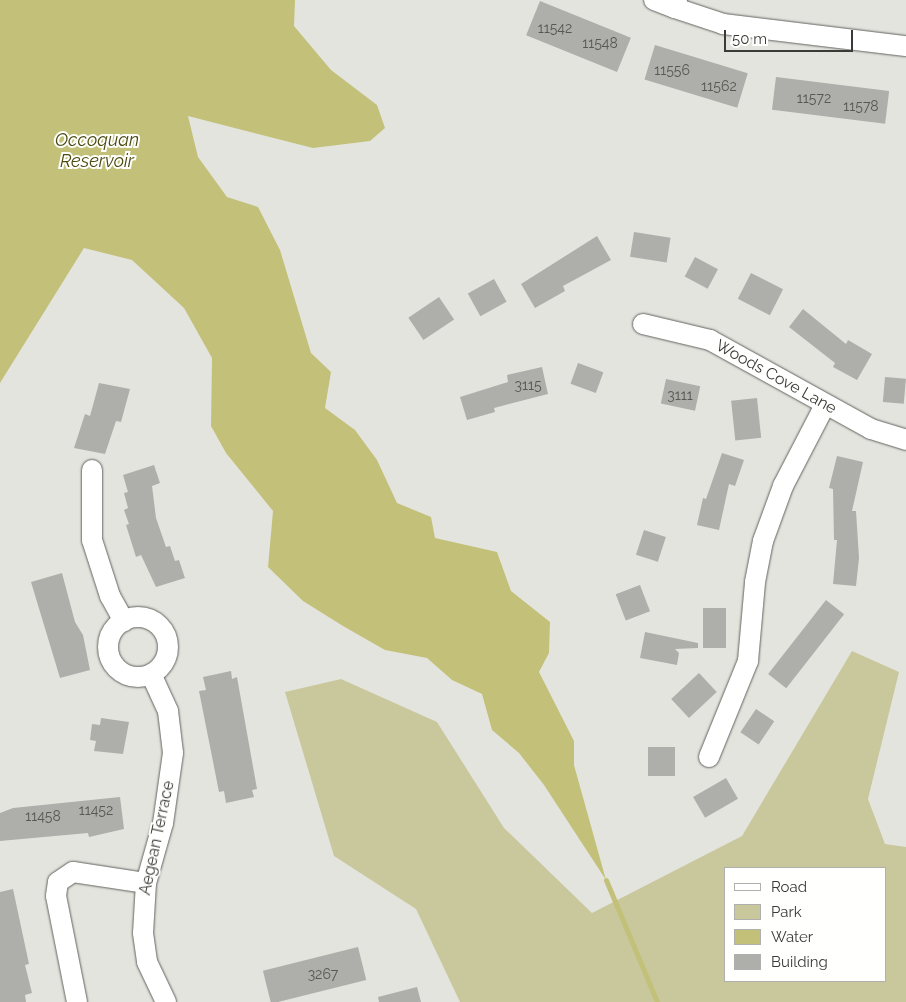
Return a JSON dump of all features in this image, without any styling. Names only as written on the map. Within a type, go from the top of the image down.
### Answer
[{"type":"street","points":[[654,0],[676,4],[723,24],[906,46]]},
{"type":"street","name":"Woods Cove Lane","points":[[643,324],[710,340],[871,429],[906,440]]},
{"type":"street","points":[[709,757],[748,661],[755,582],[763,541],[783,486],[825,404]]},
{"type":"street","points":[[92,470],[92,540],[106,587],[124,621]]},
{"type":"street","points":[[145,618],[163,629],[168,647],[164,660],[151,674],[130,676],[113,663],[108,644],[112,633],[124,621],[145,618]]},
{"type":"street","name":"Aegean Terrace","points":[[151,674],[168,711],[173,753],[163,823],[146,884],[143,933],[147,962],[166,1002]]},
{"type":"street","points":[[77,1002],[56,896],[58,882],[73,872],[146,884]]},
{"type":"green space","points":[[852,651],[899,672],[868,799],[885,844],[906,847],[906,1002],[460,1002],[416,909],[334,856],[285,692],[341,679],[437,722],[504,828],[592,913],[742,836]]},
{"type":"water","name":"Occoquan Reservoir","points":[[0,0],[295,0],[294,26],[331,70],[377,105],[385,128],[370,141],[313,148],[188,116],[198,157],[227,197],[258,207],[280,250],[311,353],[331,372],[325,408],[355,430],[377,460],[397,503],[431,517],[435,538],[497,552],[511,591],[550,622],[549,653],[539,672],[574,741],[574,765],[606,880],[544,785],[519,753],[492,730],[482,694],[452,680],[427,658],[385,650],[343,626],[303,601],[268,567],[273,511],[226,453],[211,426],[212,358],[184,308],[132,260],[84,248],[0,383]]},
{"type":"building","points":[[540,1],[631,38],[617,72],[526,35]]},
{"type":"building","points":[[655,45],[748,73],[737,108],[644,79]]},
{"type":"building","points":[[776,77],[889,91],[885,124],[772,110]]},
{"type":"building","points":[[634,232],[671,238],[667,262],[630,257]]},
{"type":"building","points":[[597,236],[611,260],[563,286],[565,291],[535,308],[521,284]]},
{"type":"building","points":[[695,257],[718,269],[708,289],[685,276]]},
{"type":"building","points":[[751,273],[783,289],[770,315],[738,299]]},
{"type":"building","points":[[494,279],[507,302],[480,316],[468,294]]},
{"type":"building","points":[[439,297],[454,319],[423,340],[408,318]]},
{"type":"building","points":[[803,309],[846,344],[848,340],[872,354],[857,380],[833,367],[835,363],[789,327]]},
{"type":"building","points":[[578,363],[603,372],[596,393],[570,384]]},
{"type":"building","points":[[542,367],[548,394],[494,408],[495,412],[467,420],[460,397],[508,382],[507,375]]},
{"type":"building","points":[[885,377],[906,379],[904,404],[883,402]]},
{"type":"building","points":[[666,379],[700,386],[695,411],[661,403]]},
{"type":"building","points":[[99,383],[130,389],[121,422],[116,421],[105,454],[74,448],[85,414],[90,416]]},
{"type":"building","points":[[757,398],[761,438],[735,440],[731,401]]},
{"type":"building","points":[[722,453],[744,460],[735,486],[729,484],[719,530],[697,525],[703,498],[706,499]]},
{"type":"building","points":[[837,456],[863,462],[852,511],[856,511],[859,558],[856,586],[833,584],[837,540],[834,540],[833,489],[829,488]]},
{"type":"building","points":[[154,465],[160,483],[152,486],[156,518],[166,547],[170,546],[175,561],[179,560],[185,578],[156,587],[141,555],[136,557],[126,525],[129,524],[124,510],[128,508],[124,493],[128,492],[123,475]]},
{"type":"building","points":[[644,530],[666,537],[658,562],[636,555]]},
{"type":"building","points":[[62,573],[75,622],[83,635],[90,670],[60,678],[31,582]]},
{"type":"building","points":[[640,585],[650,611],[626,620],[616,594]]},
{"type":"building","points":[[826,600],[844,614],[786,688],[768,674]]},
{"type":"building","points":[[703,608],[726,608],[726,648],[703,648]]},
{"type":"building","points":[[645,632],[698,643],[698,648],[675,649],[679,653],[677,665],[640,658]]},
{"type":"building","points":[[231,671],[232,679],[237,677],[257,789],[252,790],[254,797],[226,803],[224,791],[219,792],[199,691],[206,690],[203,677]]},
{"type":"building","points":[[699,673],[717,692],[689,718],[671,699]]},
{"type":"building","points":[[756,709],[774,721],[759,745],[740,732]]},
{"type":"building","points":[[101,718],[129,722],[123,754],[94,751],[96,741],[90,740],[92,724],[100,725]]},
{"type":"building","points":[[648,747],[675,747],[675,776],[648,776]]},
{"type":"building","points":[[726,778],[738,799],[705,818],[693,797]]},
{"type":"building","points":[[120,797],[124,829],[89,837],[88,833],[0,841],[0,813],[13,808]]},
{"type":"building","points":[[13,889],[29,964],[25,965],[32,993],[25,995],[26,1002],[0,1002],[0,892]]},
{"type":"building","points":[[358,947],[366,980],[278,1002],[271,1002],[263,971]]},
{"type":"building","points":[[417,987],[421,1002],[379,1002],[378,997]]},
{"type":"waterway","points":[[606,880],[657,1002]]}]
